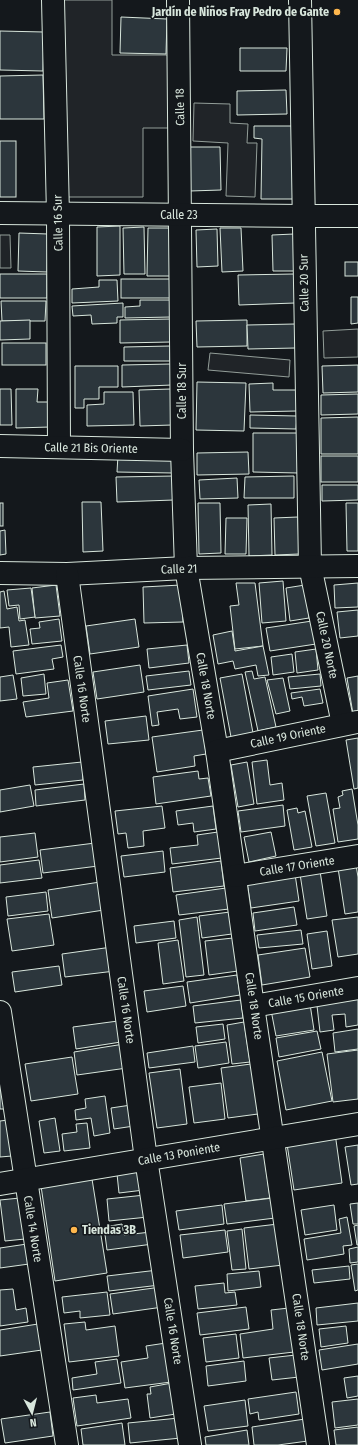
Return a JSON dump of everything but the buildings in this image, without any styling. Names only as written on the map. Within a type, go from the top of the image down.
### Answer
[{"type":"street","name":"Calle 16 Sur","points":[[53,0],[58,214],[59,446]]},
{"type":"street","name":"Calle 18","points":[[178,0],[181,214]]},
{"type":"street","name":"Calle 20 Sur","points":[[300,0],[310,566]]},
{"type":"street","name":"Calle 23","points":[[0,213],[358,216]]},
{"type":"street","name":"Calle 18 Sur","points":[[181,214],[182,450],[186,568]]},
{"type":"street","name":"Calle 21 Bis Oriente","points":[[0,446],[59,446],[182,450]]},
{"type":"street","name":"Calle 20 Norte","points":[[310,566],[351,723]]},
{"type":"street","name":"Calle 21","points":[[0,574],[67,574],[186,568],[358,566]]},
{"type":"street","name":"Calle 18 Norte","points":[[186,568],[217,751],[272,1138],[318,1445]]},
{"type":"street","name":"Calle 16 Norte","points":[[67,574],[146,1159],[190,1445]]},
{"type":"street","name":"Calle 19 Oriente","points":[[217,751],[351,723]]},
{"type":"street","name":"Calle 17 Oriente","points":[[235,876],[358,856]]},
{"type":"street","name":"Calle 15 Oriente","points":[[253,1006],[358,988]]},
{"type":"street","name":"Calle 14 Norte","points":[[0,1012],[67,1445]]},
{"type":"street","name":"Calle 13 Poniente","points":[[0,1184],[358,1124]]},
{"type":"shaded area","points":[[64,0],[112,0],[112,55],[172,55],[172,128],[143,128],[143,197],[62,197]]},
{"type":"shaded area","points":[[194,103],[230,104],[230,123],[248,124],[247,143],[257,143],[255,197],[226,196],[228,143],[193,141]]},
{"type":"shaded area","points":[[0,235],[10,235],[11,268],[0,268]]},
{"type":"shaded area","points":[[358,329],[358,357],[324,358],[323,331]]},
{"type":"shaded area","points":[[210,353],[290,360],[289,377],[208,370]]},
{"type":"place","name":"Jardín de Niños Fray Pedro de Gante","points":[[337,12]]},
{"type":"place","name":"Tiendas 3B","points":[[74,1230]]}]
